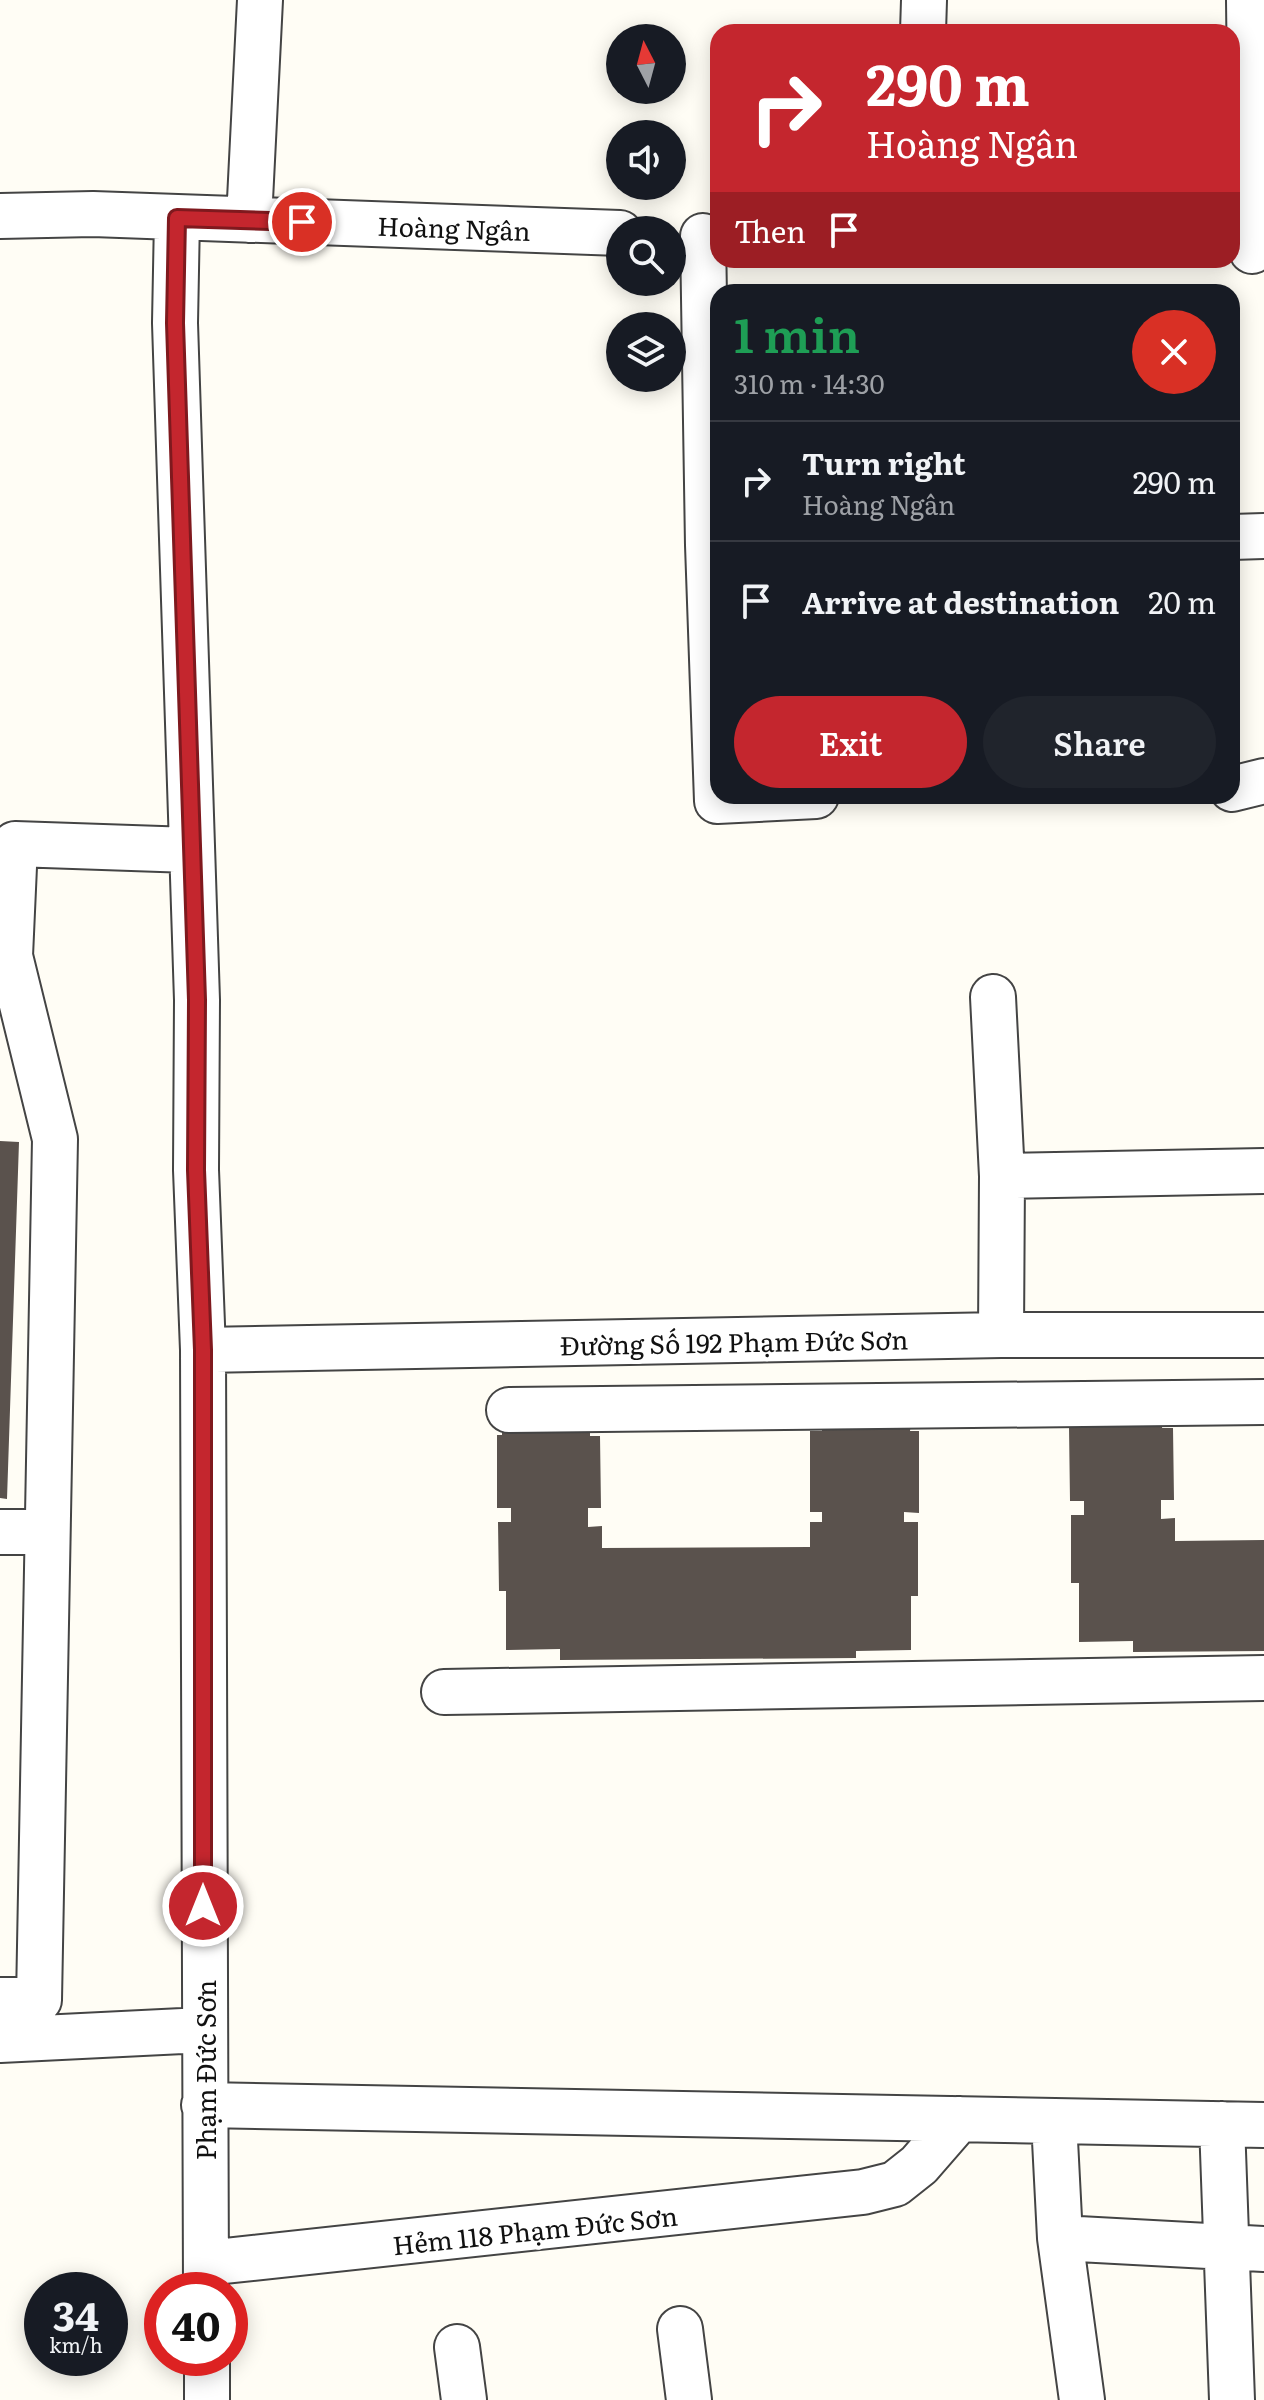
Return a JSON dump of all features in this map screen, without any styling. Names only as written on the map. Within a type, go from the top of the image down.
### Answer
[{"type":"street","points":[[249,220],[260,0]]},
{"type":"street","points":[[923,24],[924,0]]},
{"type":"street","points":[[1249,0],[1249,251]]},
{"type":"street","name":"Hoàng Ngân","points":[[0,216],[93,214],[606,233]]},
{"type":"street","name":"Phạm Đức Sơn","points":[[177,218],[175,323],[197,1000],[196,1170],[203,1350],[206,2272]]},
{"type":"street","points":[[698,235],[710,482]]},
{"type":"street","points":[[1240,537],[1264,536]]},
{"type":"street","points":[[1240,787],[1264,781]]},
{"type":"street","points":[[0,2000],[39,2000],[55,1139],[5,956],[15,844],[190,850]]},
{"type":"street","points":[[993,997],[1002,1176],[1001,1335]]},
{"type":"street","points":[[1002,1176],[1264,1171]]},
{"type":"street","name":"Đường Số 192 Phạm Đức Sơn","points":[[203,1350],[1001,1335],[1264,1335]]},
{"type":"street","points":[[627,1409],[628,1343]]},
{"type":"street","points":[[671,1343],[671,1408]]},
{"type":"street","points":[[509,1410],[1264,1402]]},
{"type":"street","points":[[0,1532],[47,1532]]},
{"type":"street","points":[[444,1692],[1264,1678]]},
{"type":"street","points":[[0,2040],[203,2030]]},
{"type":"street","points":[[204,2105],[1243,2124],[1244,2248],[1232,2400]]},
{"type":"street","name":"Hẻm 118 Phạm Đức Sơn","points":[[245,2272],[863,2192],[895,2184],[919,2165],[959,2119]]},
{"type":"street","points":[[1054,2121],[1060,2238],[1082,2400]]},
{"type":"street","points":[[1060,2238],[1244,2248]]},
{"type":"street","points":[[680,2329],[689,2400]]},
{"type":"street","points":[[457,2347],[464,2400]]},
{"type":"street","points":[[207,2376],[207,2400]]},
{"type":"building","points":[[0,1141],[19,1142],[7,1499],[0,1498]]},
{"type":"building","points":[[1075,1420],[1163,1420],[1162,1428],[1173,1428],[1174,1500],[1161,1500],[1161,1519],[1175,1518],[1175,1541],[1264,1540],[1264,1651],[1133,1652],[1133,1641],[1079,1642],[1079,1583],[1071,1583],[1071,1515],[1084,1515],[1084,1501],[1070,1501],[1069,1427],[1075,1427]]},
{"type":"building","points":[[911,1423],[910,1431],[919,1431],[919,1513],[904,1512],[904,1522],[918,1522],[918,1596],[911,1596],[911,1650],[856,1651],[856,1658],[560,1660],[560,1649],[506,1650],[506,1591],[499,1591],[498,1522],[511,1522],[511,1508],[497,1508],[497,1435],[502,1435],[502,1428],[590,1428],[590,1436],[600,1436],[601,1508],[588,1508],[588,1527],[602,1526],[602,1548],[810,1547],[810,1522],[822,1522],[822,1512],[810,1512],[810,1431],[822,1431],[822,1424]]},
{"type":"route","points":[[203,1906],[203,1350],[196,1170],[197,1000],[175,323],[177,218],[302,222]]}]
